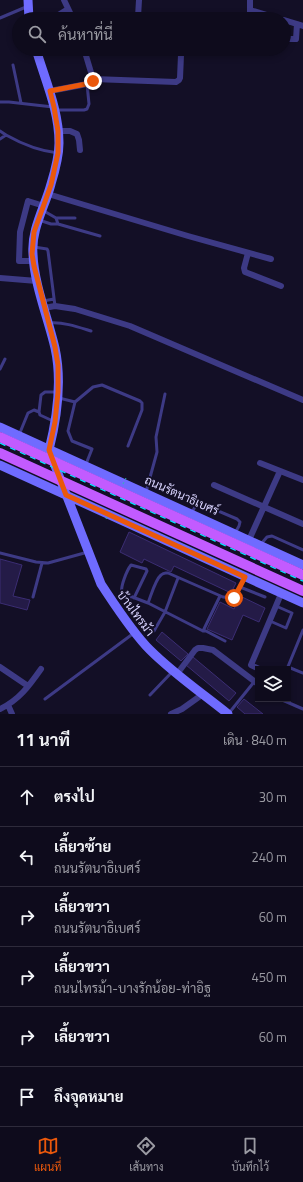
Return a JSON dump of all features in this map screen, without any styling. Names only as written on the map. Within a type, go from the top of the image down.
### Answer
[{"type":"main road","name":"ถนนรัตนาธิเบศร์","points":[[0,437],[303,575]]},
{"type":"main road","points":[[0,453],[303,591]]},
{"type":"street","points":[[64,0],[70,12]]},
{"type":"street","points":[[138,12],[139,0]]},
{"type":"street","points":[[250,0],[250,10],[257,12]]},
{"type":"street","points":[[63,12],[68,9]]},
{"type":"street","points":[[291,39],[296,39],[300,25]]},
{"type":"street","points":[[38,56],[55,109],[58,131],[58,153],[48,194],[34,232],[32,247],[37,281],[55,347],[58,365],[55,422],[49,450],[66,495]]},
{"type":"street","points":[[86,56],[93,79]]},
{"type":"street","points":[[50,91],[86,84],[92,82],[93,79],[176,82],[180,78],[181,56]]},
{"type":"street","points":[[58,131],[77,134],[80,150]]},
{"type":"street","points":[[48,194],[271,259]]},
{"type":"street","points":[[33,261],[19,261],[20,232],[28,201],[43,208]]},
{"type":"street","points":[[248,253],[244,268],[245,272],[281,286]]},
{"type":"street","points":[[0,278],[37,281]]},
{"type":"street","points":[[44,305],[75,309],[130,326],[303,400]]},
{"type":"street","name":"ถนนรัตนาธิเบศร์","points":[[0,427],[303,565]]},
{"type":"street","points":[[260,463],[303,480]]},
{"type":"street","points":[[0,465],[303,603]]},
{"type":"street","points":[[249,540],[280,471]]},
{"type":"street","points":[[214,485],[303,524]]},
{"type":"street","points":[[125,523],[119,514],[117,506],[118,501],[122,496],[131,492],[143,492]]},
{"type":"street","name":"บ้านไทรม้า","points":[[66,495],[101,584],[135,632],[149,649],[175,672],[229,714]]},
{"type":"street","points":[[255,667],[251,665],[281,594]]},
{"type":"street","points":[[175,672],[195,650],[198,648],[207,648],[216,652],[255,682]]},
{"type":"street","points":[[0,667],[28,686]]},
{"type":"street","points":[[12,714],[3,706],[16,699],[41,669]]},
{"type":"street","points":[[171,714],[203,694]]},
{"type":"lane","points":[[0,18],[28,3]]},
{"type":"lane","points":[[13,65],[21,103]]},
{"type":"lane","points":[[0,102],[21,103],[55,109],[84,110],[87,109],[89,104],[86,84]]},
{"type":"lane","points":[[0,131],[14,140],[37,149],[58,153]]},
{"type":"lane","points":[[0,139],[6,135]]},
{"type":"lane","points":[[43,208],[56,218],[58,224]]},
{"type":"lane","points":[[56,218],[74,218]]},
{"type":"lane","points":[[38,220],[100,236]]},
{"type":"lane","points":[[32,247],[47,249],[55,306]]},
{"type":"lane","points":[[44,305],[54,299]]},
{"type":"lane","points":[[49,324],[70,324],[91,331]]},
{"type":"lane","points":[[0,369],[5,359]]},
{"type":"lane","points":[[86,466],[92,449],[72,441],[68,431],[74,402],[91,389],[102,385],[142,403],[142,410],[128,446]]},
{"type":"lane","points":[[40,412],[42,393],[57,395],[74,402]]},
{"type":"lane","points":[[143,492],[157,452],[156,437],[165,394]]},
{"type":"lane","points":[[19,436],[28,413],[34,410],[40,412],[42,416],[55,422]]},
{"type":"lane","points":[[192,514],[195,506],[202,504],[237,519],[240,522],[235,534]]},
{"type":"lane","points":[[260,545],[267,536],[272,536],[303,550]]},
{"type":"lane","points":[[0,553],[42,563],[48,563],[88,552]]},
{"type":"lane","points":[[33,597],[42,563]]},
{"type":"lane","points":[[134,598],[147,571],[146,569],[132,565],[129,568],[121,590],[122,593],[134,598],[148,603],[203,631],[206,631],[225,642]]},
{"type":"lane","points":[[148,603],[156,584],[161,575],[164,573],[168,573],[220,596],[234,598],[245,577]]},
{"type":"lane","points":[[127,595],[142,624],[150,631],[154,631],[165,612],[178,578]]},
{"type":"lane","points":[[240,587],[265,597]]},
{"type":"lane","points":[[203,631],[220,596]]},
{"type":"lane","points":[[269,621],[286,628],[292,613],[276,606]]},
{"type":"lane","points":[[289,666],[303,630]]},
{"type":"lane","points":[[45,700],[135,632]]},
{"type":"lane","points":[[291,669],[303,673]]},
{"type":"lane","points":[[150,694],[175,672]]},
{"type":"lane","points":[[229,714],[255,684]]},
{"type":"lane","points":[[287,702],[303,709]]},
{"type":"building","points":[[129,532],[236,583],[231,593],[174,566],[171,572],[144,559],[142,563],[120,552]]},
{"type":"building","points":[[0,559],[22,565],[13,596],[30,600],[27,610],[0,603]]},
{"type":"building","points":[[240,596],[265,608],[259,622],[243,615],[232,640],[207,629],[220,602],[234,609]]},
{"type":"building","points":[[162,632],[188,654],[181,661],[156,640]]},
{"type":"building","points":[[193,657],[236,693],[229,701],[186,665]]},
{"type":"building","points":[[244,699],[263,714],[245,714],[237,707]]},
{"type":"railway","points":[[0,443],[303,581]]},
{"type":"route","points":[[93,81],[91,83],[50,91],[58,131],[58,153],[46,202],[34,232],[32,247],[34,266],[55,347],[58,365],[58,392],[54,432],[49,450],[66,495],[245,577],[234,598]]}]
